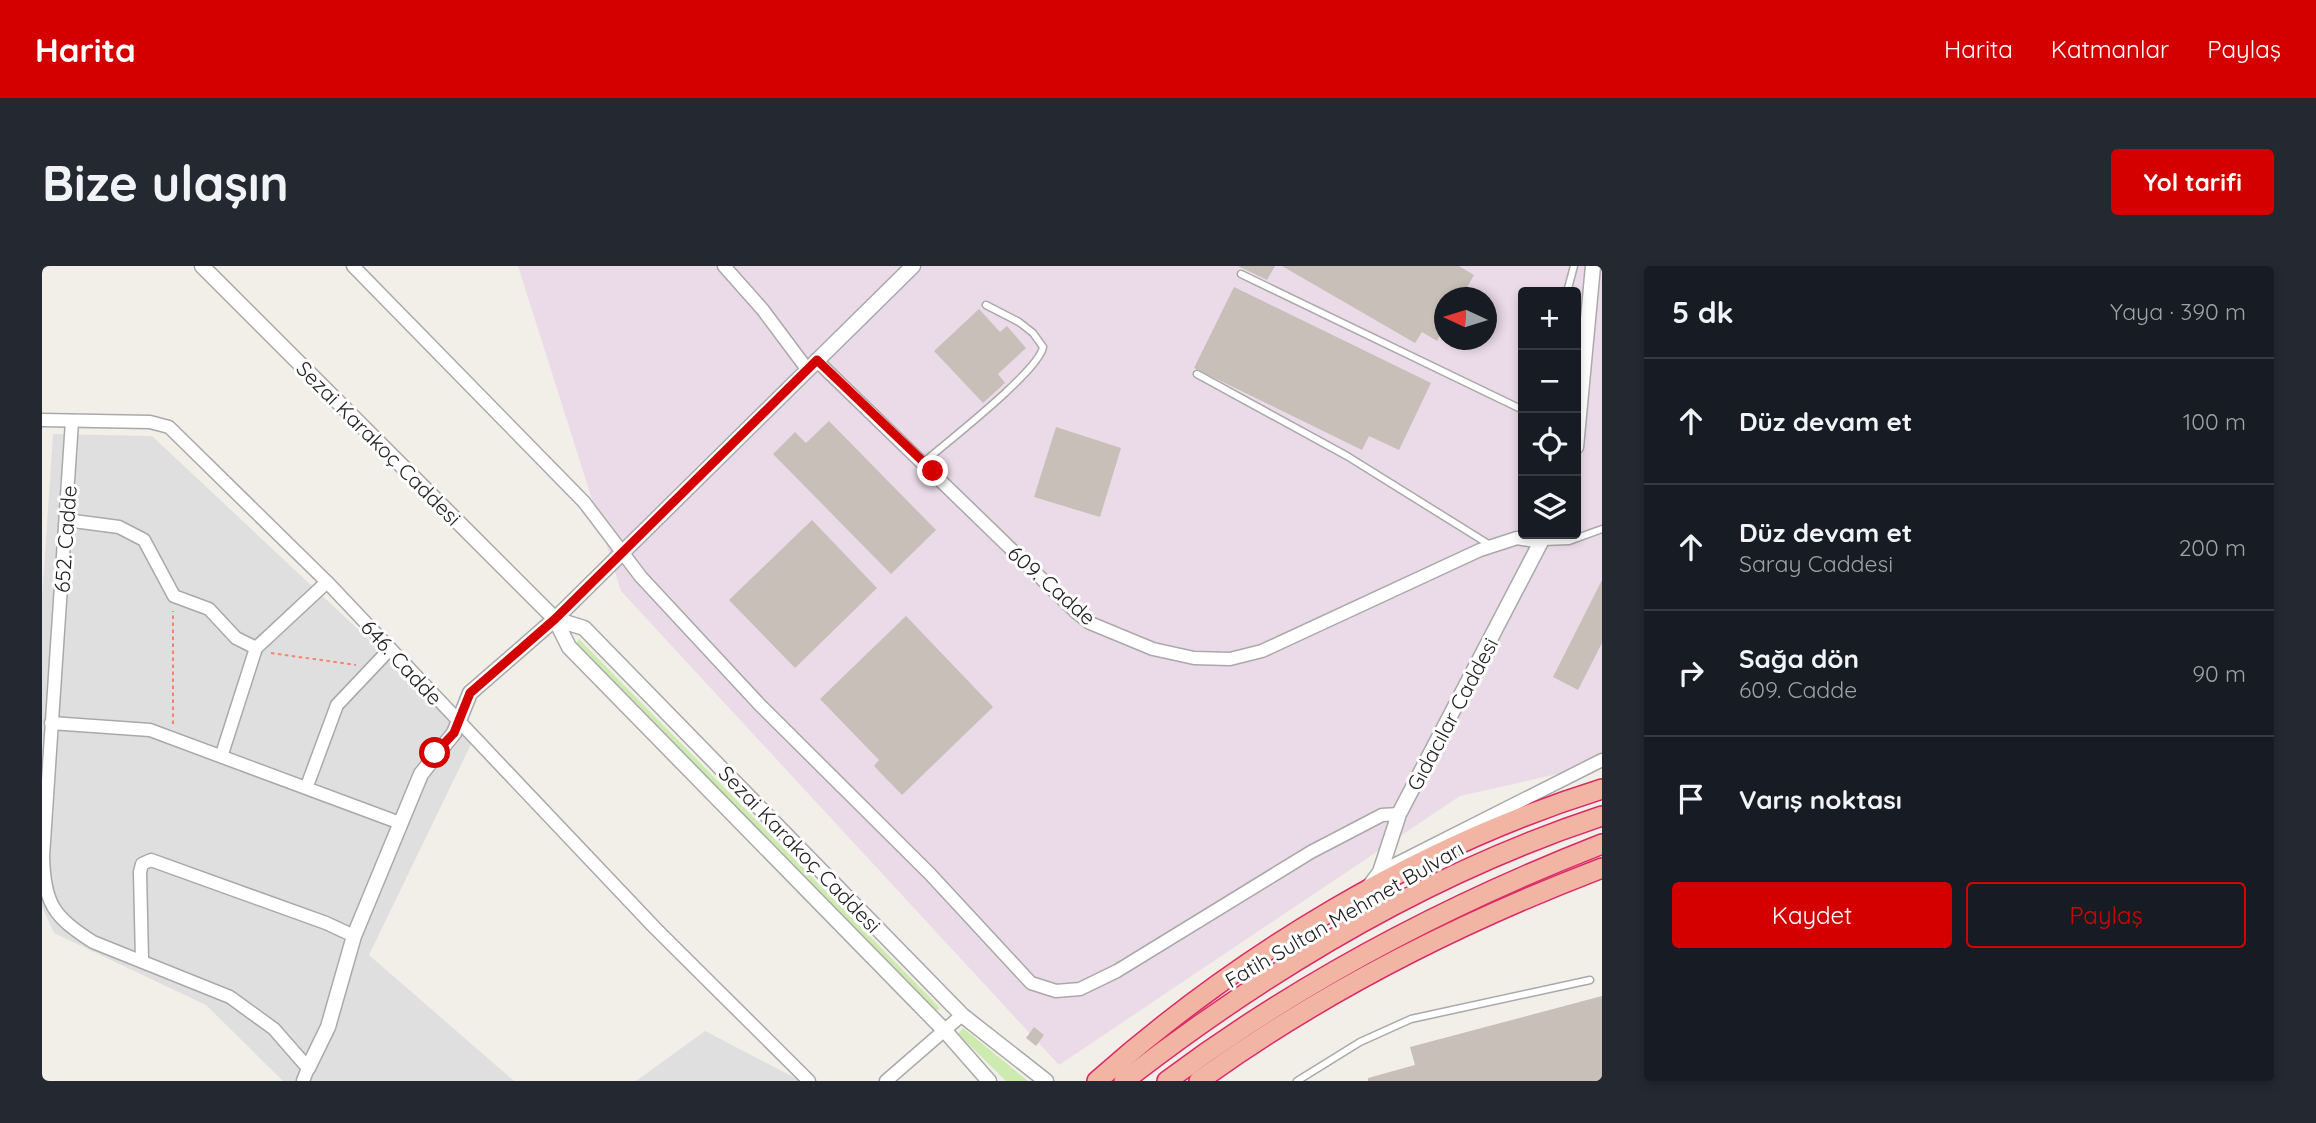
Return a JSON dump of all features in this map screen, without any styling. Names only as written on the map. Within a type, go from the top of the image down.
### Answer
[{"type":"highway","points":[[1097,1081],[1183,1008],[1363,894],[1433,855],[1480,833],[1602,789]]},
{"type":"highway","name":"Fatih Sultan Mehmet Bulvarı","points":[[1124,1081],[1255,988],[1400,904],[1499,854],[1602,816]]},
{"type":"highway","name":"Fatih Sultan Mehmet Bulvarı","points":[[1167,1081],[1256,1019],[1362,954],[1476,895],[1602,844]]},
{"type":"highway","points":[[1201,1081],[1290,1020],[1393,962],[1501,910],[1602,868]]},
{"type":"street","name":"Sezai Karakoç Caddesi","points":[[202,266],[555,619],[569,647],[945,1031],[989,1081]]},
{"type":"street","points":[[353,266],[584,502],[641,577],[760,704],[930,874],[1031,983],[1044,989],[1066,992],[1104,977],[1311,852],[1382,816],[1399,814]]},
{"type":"street","name":"609. Cadde","points":[[724,266],[812,364],[924,462],[1090,623],[1153,649],[1194,658],[1230,659],[1262,651],[1413,579],[1518,538]]},
{"type":"street","points":[[306,1074],[328,1027],[354,936],[400,822],[428,761],[454,733],[470,693],[555,619],[913,266]]},
{"type":"street","points":[[1579,413],[1593,266]]},
{"type":"street","name":"646. Cadde","points":[[42,420],[150,422],[169,427],[327,582],[655,928],[809,1081]]},
{"type":"street","name":"652. Cadde","points":[[72,421],[57,657],[51,723],[46,737],[44,880],[51,908],[93,942],[142,960]]},
{"type":"street","points":[[66,520],[119,527],[144,540],[174,596],[209,609],[236,638],[256,648]]},
{"type":"street","name":"Gıdacılar Caddesi","points":[[1363,894],[1380,872],[1399,814],[1542,539]]},
{"type":"street","points":[[222,754],[256,648],[327,582]]},
{"type":"street","name":"Sezai Karakoç Caddesi","points":[[555,619],[584,628],[962,1015],[1046,1081]]},
{"type":"street","points":[[307,786],[337,705],[390,649]]},
{"type":"street","points":[[42,656],[57,657]]},
{"type":"street","points":[[51,723],[126,726],[172,736],[400,822]]},
{"type":"street","points":[[1380,872],[1602,760]]},
{"type":"street","points":[[318,1081],[306,1074],[274,1029],[230,997],[142,960],[142,864],[151,860],[326,923],[354,936]]},
{"type":"street","points":[[886,1081],[962,1015]]},
{"type":"lane","points":[[1568,287],[1574,266]]},
{"type":"lane","points":[[1241,274],[1518,408]]},
{"type":"lane","points":[[924,462],[1013,385],[1041,354],[1042,347],[1033,333],[986,305]]},
{"type":"lane","points":[[1196,374],[1347,456],[1492,546]]},
{"type":"lane","points":[[1581,537],[1602,529]]},
{"type":"lane","points":[[1552,539],[1574,539]]},
{"type":"lane","points":[[1297,1081],[1360,1042],[1411,1019],[1590,980]]},
{"type":"path","points":[[172,736],[174,596]]},
{"type":"path","points":[[256,648],[371,667]]},
{"type":"shaded area","points":[[518,266],[1602,266],[1602,764],[1460,796],[1059,1065],[621,591]]},
{"type":"shaded area","points":[[53,434],[152,436],[474,738],[369,955],[514,1081],[283,1081],[206,1005],[54,933],[42,907],[42,600]]},
{"type":"shaded area","points":[[705,1031],[801,1081],[636,1081]]},
{"type":"green space","points":[[579,639],[940,1008],[937,1011],[576,643]]},
{"type":"green space","points":[[963,1028],[1028,1081],[1006,1081],[958,1034]]},
{"type":"building","points":[[1238,266],[1275,266],[1267,280]]},
{"type":"building","points":[[1282,266],[1459,266],[1474,275],[1467,287],[1434,287],[1434,339],[1422,332],[1415,343]]},
{"type":"building","points":[[1234,287],[1431,383],[1399,450],[1369,436],[1362,450],[1194,368]]},
{"type":"building","points":[[979,309],[1000,332],[1007,326],[1026,348],[998,374],[1005,383],[983,403],[934,351]]},
{"type":"building","points":[[829,421],[936,530],[891,574],[773,454],[795,432],[806,443]]},
{"type":"building","points":[[1056,427],[1121,448],[1100,517],[1034,497]]},
{"type":"building","points":[[812,520],[877,588],[795,668],[729,600]]},
{"type":"building","points":[[1602,580],[1602,643],[1578,690],[1553,677]]},
{"type":"building","points":[[906,616],[993,707],[902,795],[874,766],[879,760],[820,699]]},
{"type":"building","points":[[1602,996],[1602,1081],[1368,1081],[1368,1078],[1415,1065],[1410,1047]]},
{"type":"building","points":[[1034,1027],[1044,1035],[1036,1046],[1026,1038]]},
{"type":"route","points":[[435,753],[454,733],[470,693],[555,619],[817,360],[933,471]]}]
